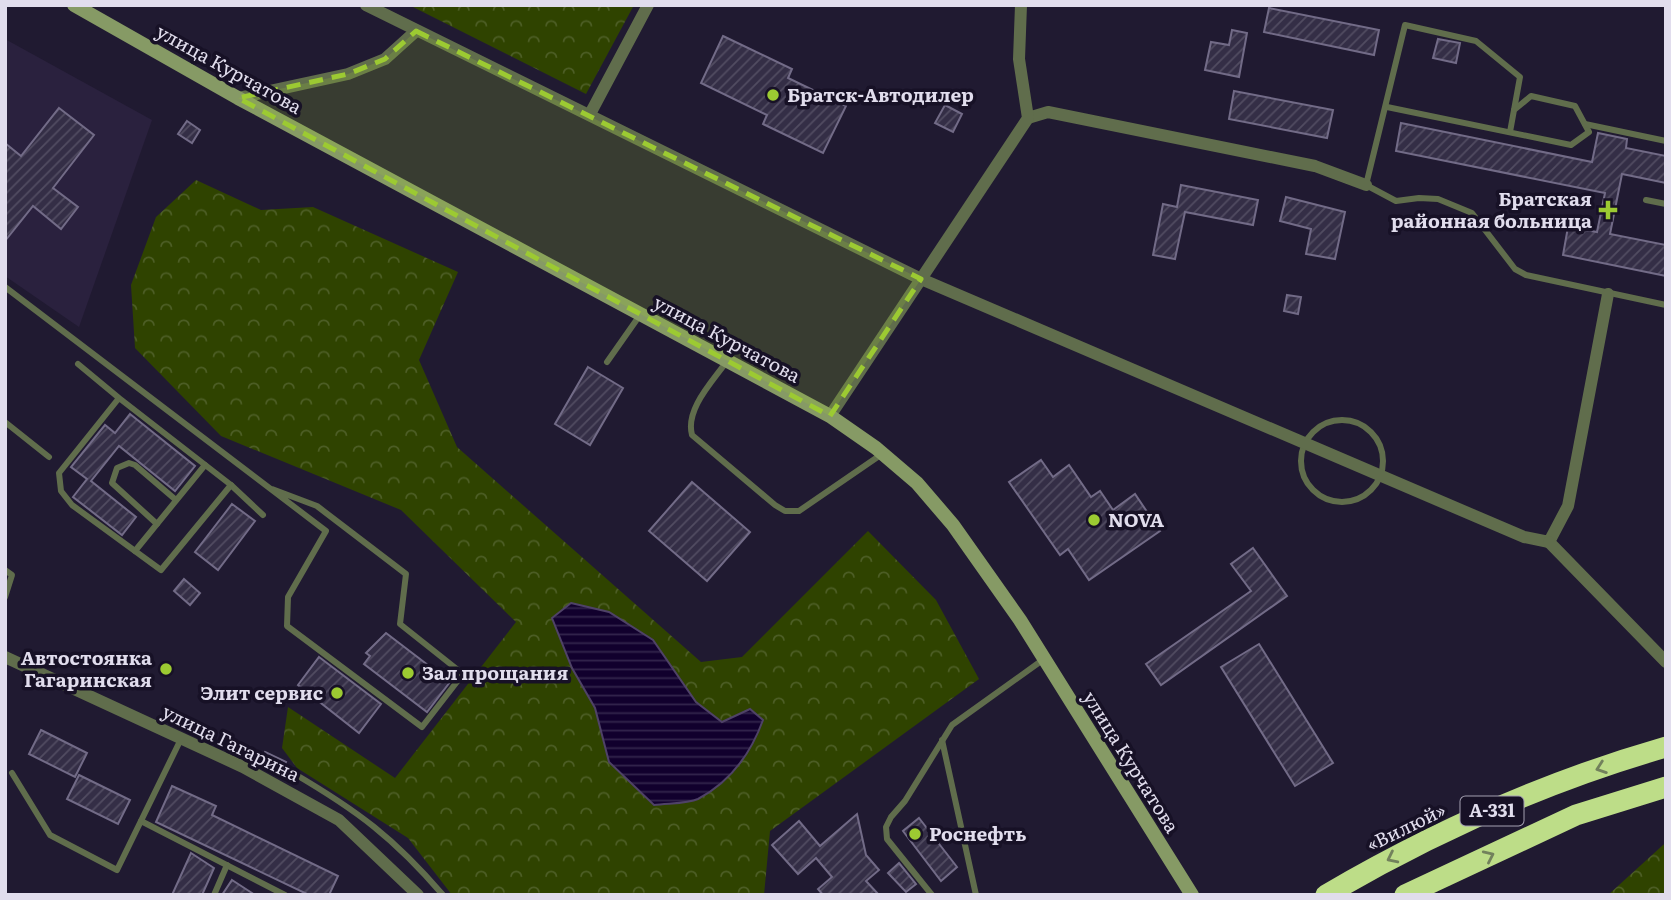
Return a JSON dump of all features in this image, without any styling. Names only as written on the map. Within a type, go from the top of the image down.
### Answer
[{"type":"highway","name":"«Вилюй»","points":[[1326,893],[1388,859],[1539,790],[1666,747]]},
{"type":"highway","name":"А-331","points":[[1405,895],[1576,815],[1666,787]]},
{"type":"main road","name":"улица Курчатова","points":[[74,5],[237,98],[830,416],[882,453],[917,483],[953,525],[1002,592],[1189,892]]},
{"type":"main road","points":[[1189,892],[1200,895]]},
{"type":"street","points":[[366,5],[921,279],[1380,478],[1524,537],[1549,542],[1666,662]]},
{"type":"street","points":[[590,114],[648,5]]},
{"type":"street","points":[[1021,5],[1019,59],[1028,118]]},
{"type":"street","points":[[237,98],[348,74],[385,59],[416,31]]},
{"type":"street","points":[[830,416],[1028,118],[1048,112],[1315,166],[1366,185]]},
{"type":"street","points":[[1549,542],[1567,506],[1608,294]]},
{"type":"street","name":"улица Гагарина","points":[[5,657],[243,767],[339,820],[418,895]]},
{"type":"lane","points":[[1510,132],[1520,77],[1476,40],[1405,25],[1366,185],[1396,201],[1419,198],[1455,204],[1472,213],[1515,269],[1526,275],[1666,305]]},
{"type":"lane","points":[[1387,107],[1571,145],[1589,132],[1575,106],[1531,96],[1514,110]]},
{"type":"lane","points":[[1585,124],[1666,141]]},
{"type":"lane","points":[[1646,200],[1666,204]]},
{"type":"lane","points":[[5,287],[327,531],[288,597],[287,626],[422,727],[463,674],[400,624],[407,574],[317,506],[272,489]]},
{"type":"lane","points":[[607,362],[640,314]]},
{"type":"lane","points":[[727,361],[693,412],[689,424],[692,435],[785,511],[799,511],[882,453]]},
{"type":"lane","points":[[78,364],[231,485],[263,515]]},
{"type":"lane","points":[[119,398],[59,472],[61,491],[72,505],[161,570],[231,485]]},
{"type":"lane","points":[[1332,421],[1359,423],[1379,442],[1383,460],[1380,478],[1368,493],[1350,501],[1322,496],[1304,474],[1304,445],[1315,430],[1332,421]]},
{"type":"lane","points":[[5,422],[49,457]]},
{"type":"lane","points":[[157,524],[112,483],[117,468],[121,464],[135,465],[176,500]]},
{"type":"lane","points":[[135,551],[205,465]]},
{"type":"lane","points":[[5,570],[12,576],[5,597]]},
{"type":"lane","points":[[932,895],[887,839],[886,827],[952,725],[1044,659]]},
{"type":"lane","points":[[12,773],[50,835],[117,870],[181,739]]},
{"type":"lane","points":[[942,740],[976,895]]},
{"type":"lane","points":[[293,774],[354,809],[407,852],[443,895]]},
{"type":"lane","points":[[141,821],[285,895]]},
{"type":"lane","points":[[214,895],[227,865]]},
{"type":"highlighted area","points":[[416,31],[921,279],[830,416],[238,98],[348,74],[385,59]]},
{"type":"shaded area","points":[[5,39],[152,120],[79,327],[5,276]]},
{"type":"shaded area","points":[[571,603],[609,612],[653,640],[696,702],[722,722],[750,709],[763,720],[746,755],[720,784],[693,801],[654,805],[609,762],[595,708],[572,668],[552,618]]},
{"type":"green space","points":[[409,5],[634,5],[586,94]]},
{"type":"green space","points":[[196,180],[261,210],[313,207],[458,272],[419,360],[457,447],[701,662],[742,657],[868,531],[936,600],[979,679],[770,831],[764,895],[452,895],[408,838],[297,768],[282,748],[288,707],[395,778],[516,622],[401,510],[221,436],[135,348],[131,285],[156,217]]},
{"type":"green space","points":[[1666,843],[1666,895],[1608,895],[1663,845]]},
{"type":"building","points":[[1269,8],[1379,30],[1374,55],[1264,32]]},
{"type":"building","points":[[1232,30],[1247,33],[1239,77],[1205,70],[1211,42],[1229,45]]},
{"type":"building","name":"Братск-Автодилер","points":[[723,36],[792,69],[788,78],[846,106],[823,153],[763,124],[767,115],[701,83]]},
{"type":"building","points":[[1438,39],[1460,43],[1456,63],[1433,58]]},
{"type":"building","points":[[1234,91],[1333,110],[1327,138],[1229,119]]},
{"type":"building","points":[[945,105],[962,114],[953,132],[935,123]]},
{"type":"building","points":[[59,108],[94,135],[53,188],[78,207],[61,229],[33,206],[5,241],[5,143],[21,156]]},
{"type":"building","points":[[187,121],[200,130],[192,143],[178,134]]},
{"type":"building","name":"Братская районная больница","points":[[1401,123],[1592,162],[1598,133],[1627,139],[1626,148],[1666,156],[1666,183],[1622,174],[1610,234],[1666,245],[1666,276],[1563,255],[1568,227],[1597,232],[1605,193],[1396,151]]},
{"type":"building","points":[[1181,185],[1258,200],[1253,225],[1185,212],[1175,259],[1153,255],[1163,204],[1177,207]]},
{"type":"building","points":[[1286,197],[1345,212],[1335,259],[1306,254],[1311,229],[1280,221]]},
{"type":"building","points":[[1287,295],[1301,297],[1298,314],[1284,311]]},
{"type":"building","points":[[588,367],[623,388],[590,445],[555,424]]},
{"type":"building","points":[[130,414],[195,466],[175,491],[119,446],[91,481],[136,517],[122,535],[73,497],[87,479],[71,467],[105,425],[115,433]]},
{"type":"building","name":"NOVA","points":[[1041,460],[1053,477],[1069,465],[1091,497],[1100,491],[1113,510],[1135,494],[1160,531],[1089,580],[1068,549],[1060,555],[1009,482]]},
{"type":"building","points":[[692,482],[750,532],[707,581],[649,531]]},
{"type":"building","points":[[232,504],[255,521],[218,570],[195,552]]},
{"type":"building","points":[[1253,548],[1287,596],[1161,685],[1146,664],[1251,591],[1231,564]]},
{"type":"building","points":[[184,579],[200,593],[190,605],[174,591]]},
{"type":"building","name":"Зал прощания","points":[[386,633],[450,682],[427,712],[364,664],[370,656],[366,653]]},
{"type":"building","points":[[1259,644],[1333,763],[1295,786],[1221,667]]},
{"type":"building","name":"Элит сервис","points":[[319,657],[381,704],[359,733],[298,685]]},
{"type":"building","points":[[41,730],[87,753],[75,777],[29,754]]},
{"type":"building","points":[[265,752],[286,762],[280,775],[259,766]]},
{"type":"building","points":[[79,775],[130,800],[118,824],[67,799]]},
{"type":"building","points":[[172,786],[216,806],[212,815],[338,876],[329,895],[309,895],[156,822]]},
{"type":"building","points":[[857,814],[866,855],[879,870],[866,881],[879,895],[823,895],[818,889],[832,877],[816,858],[798,874],[772,845],[799,821],[820,846]]},
{"type":"building","points":[[919,818],[957,867],[941,881],[903,831]]},
{"type":"building","points":[[191,853],[214,868],[202,895],[172,895]]},
{"type":"building","points":[[899,863],[916,884],[906,892],[888,873]]},
{"type":"building","points":[[232,880],[255,895],[222,895]]},
{"type":"place","name":"Братск-Автодилер","points":[[773,95]]},
{"type":"place","name":"Братская районная больница","points":[[1608,210]]},
{"type":"place","name":"NOVA","points":[[1094,520]]},
{"type":"place","name":"Автостоянка Гагаринская","points":[[166,669]]},
{"type":"place","name":"Зал прощания","points":[[408,673]]},
{"type":"place","name":"Элит сервис","points":[[337,693]]},
{"type":"place","name":"Роснефть","points":[[915,834]]}]
